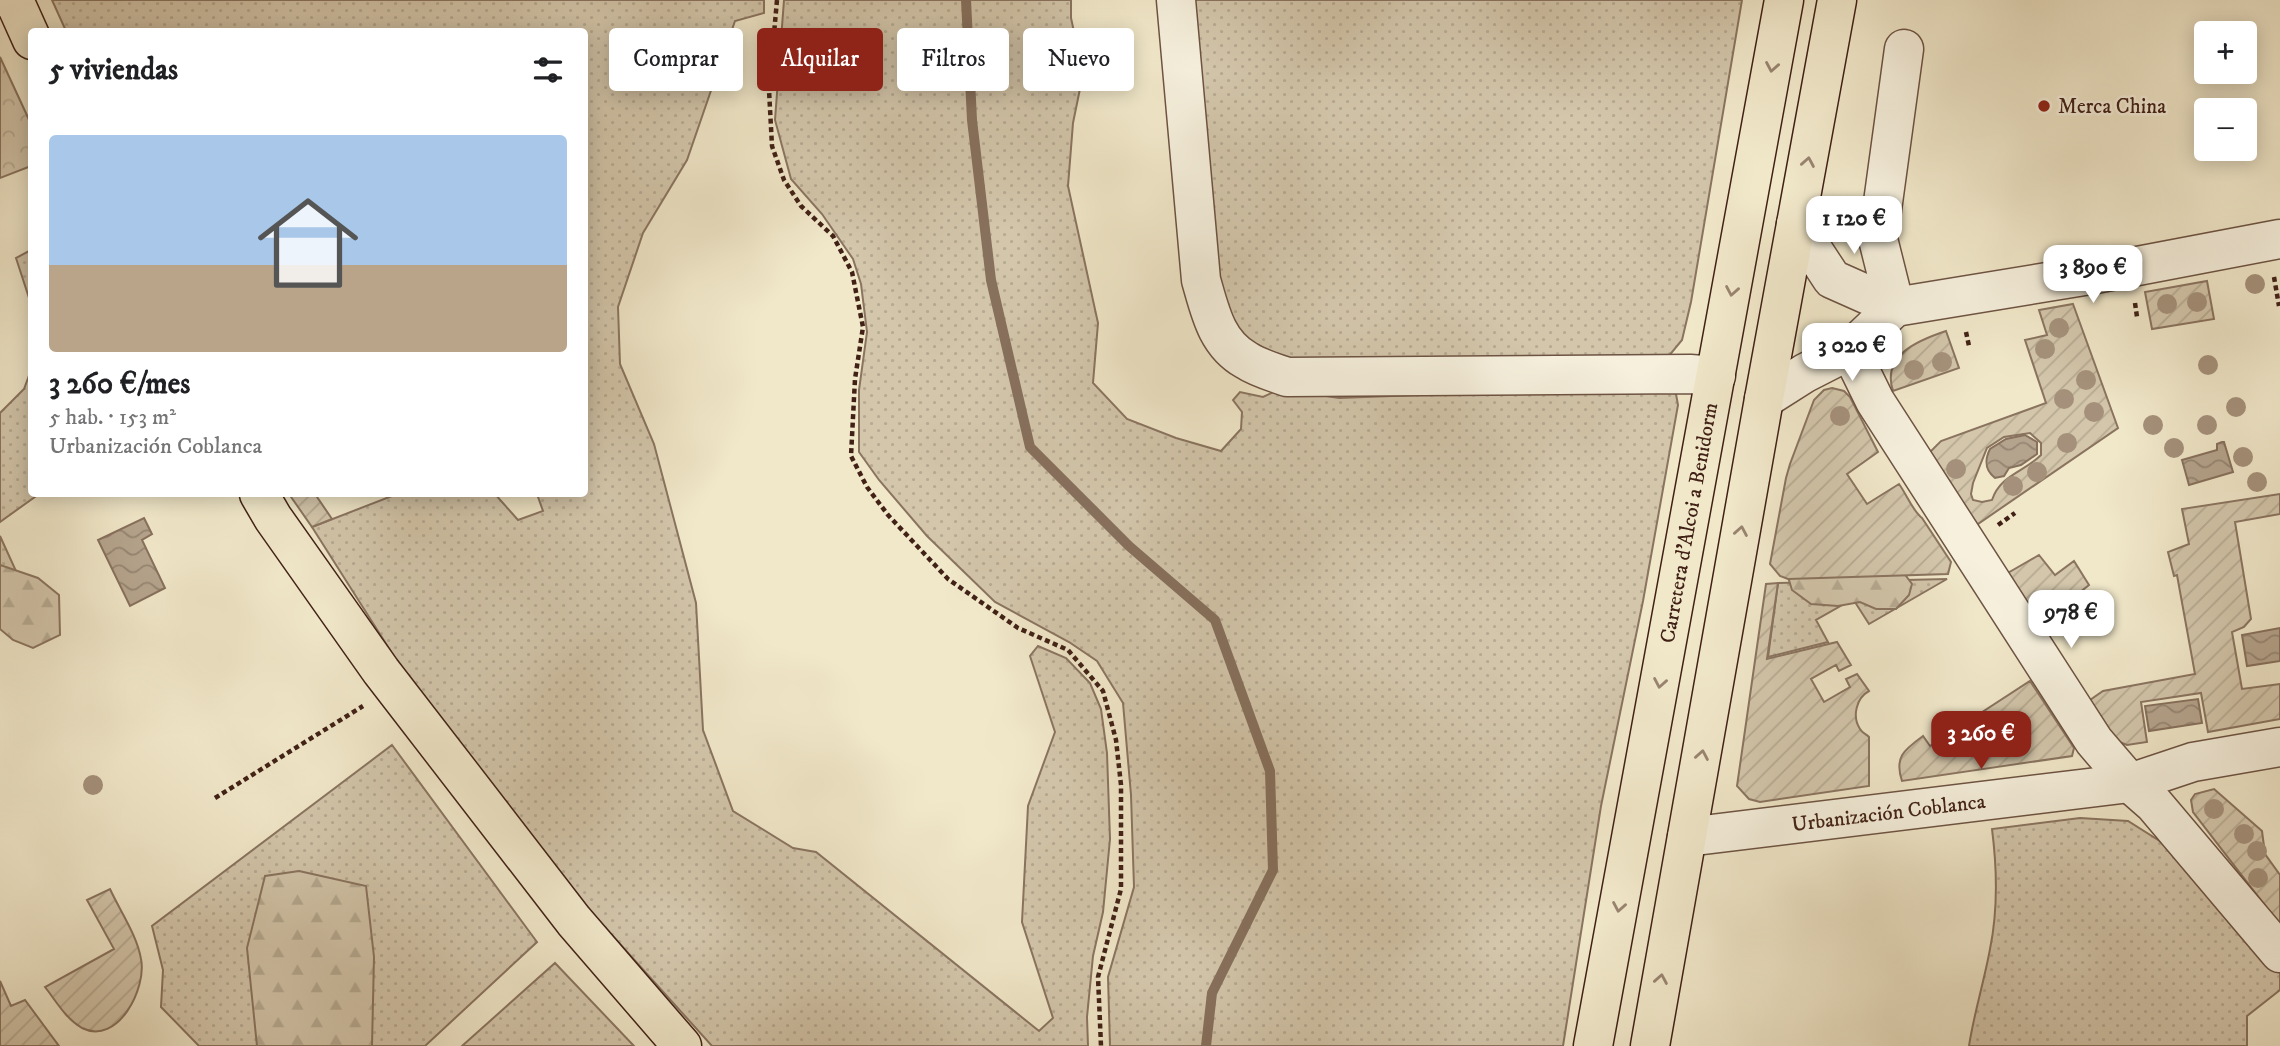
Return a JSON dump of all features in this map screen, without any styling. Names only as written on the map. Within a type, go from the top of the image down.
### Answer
[{"type":"main road","points":[[14,0],[28,31]]},
{"type":"main road","name":"Carretera d'Alcoi a Benidorm","points":[[1593,1046],[1784,0]]},
{"type":"main road","points":[[1650,1046],[1837,0]]},
{"type":"main road","points":[[261,497],[273,519],[393,685],[574,921],[682,1046]]},
{"type":"street","points":[[1176,0],[1201,280],[1214,325],[1226,344],[1245,360],[1287,377],[1716,376]]},
{"type":"street","points":[[1895,307],[1878,239],[1904,49]]},
{"type":"street","points":[[1796,224],[1832,279],[1895,307],[2090,275],[2280,239]]},
{"type":"street","points":[[1764,399],[1805,373],[1850,350],[1895,307]]},
{"type":"street","points":[[1850,350],[1875,401],[2087,730],[2130,783],[2154,804],[2280,953]]},
{"type":"street","name":"Urbanización Coblanca","points":[[1688,837],[2130,783],[2193,762],[2280,747]]},
{"type":"path","points":[[777,0],[769,90],[772,146],[784,180],[801,206],[833,236],[852,272],[863,327],[855,379],[851,456],[867,487],[888,515],[948,579],[1018,628],[1069,650],[1103,691],[1116,740],[1121,785],[1121,889],[1098,977],[1101,1046]]},
{"type":"path","points":[[215,798],[393,685]]},
{"type":"green space","points":[[52,0],[764,0],[764,13],[735,21],[733,28],[609,28],[609,91],[711,91],[687,160],[643,233],[618,307],[620,364],[654,444],[696,603],[703,730],[733,811],[793,848],[816,852],[1039,1031],[1053,1018],[1022,922],[1028,806],[1055,732],[1030,656],[1038,646],[1066,658],[1090,683],[1101,709],[1107,753],[1110,839],[1103,912],[1093,956],[1087,1017],[1088,1046],[712,1046],[574,893],[423,702],[312,527],[389,497],[498,497],[518,520],[543,511],[538,497],[588,497],[588,28],[65,28]]},
{"type":"green space","points":[[784,0],[1071,0],[1073,28],[1023,28],[1023,91],[1080,91],[1073,123],[1068,186],[1098,323],[1093,383],[1127,419],[1176,438],[1221,451],[1241,429],[1242,412],[1233,400],[1240,392],[1263,397],[1280,389],[1339,398],[1661,386],[1676,394],[1678,405],[1643,601],[1601,806],[1563,1046],[1110,1046],[1108,977],[1134,887],[1131,795],[1123,703],[1097,661],[1069,642],[995,602],[927,536],[859,452],[859,390],[867,332],[861,284],[853,259],[822,214],[791,179],[775,120],[777,91],[883,91],[883,28],[782,28]]},
{"type":"green space","points":[[1193,0],[1742,0],[1691,302],[1682,340],[1668,357],[1315,365],[1268,357],[1232,328],[1219,288]]},
{"type":"green space","points":[[0,57],[28,118],[28,167],[0,178]]},
{"type":"green space","points":[[28,252],[28,295],[16,258]]},
{"type":"green space","points":[[2207,281],[2214,319],[2152,329],[2145,292]]},
{"type":"green space","points":[[2073,304],[2118,428],[1975,526],[1927,455],[1941,441],[2046,403],[2025,340],[2047,335],[2039,310]],"holes":[[[2030,433],[2041,443],[2041,455],[2007,479],[1992,500],[1973,500],[1973,483],[1987,448],[2004,437]]]},
{"type":"green space","points":[[1946,331],[1959,368],[1893,391],[1892,368],[1897,359],[1914,344]]},
{"type":"green space","points":[[28,378],[28,497],[35,497],[0,522],[0,413],[24,389]]},
{"type":"green space","points":[[1832,388],[1844,391],[1850,397],[1878,452],[1847,474],[1867,504],[1899,484],[1951,562],[1948,574],[1788,579],[1780,576],[1770,564],[1790,464],[1814,400],[1824,390]]},
{"type":"green space","points":[[2280,494],[2280,514],[2235,522],[2251,619],[2244,627],[2232,632],[2242,689],[2280,684],[2280,719],[2208,732],[2201,693],[2141,702],[2147,742],[2127,745],[2117,741],[2090,700],[2103,691],[2195,674],[2177,575],[2174,576],[2168,552],[2189,544],[2182,509]]},
{"type":"green space","points":[[291,497],[317,497],[332,519],[312,527]]},
{"type":"green space","points":[[0,536],[21,582],[0,594]]},
{"type":"green space","points":[[2039,555],[2055,575],[2074,561],[2089,585],[2040,624],[2006,574]]},
{"type":"green space","points":[[0,565],[38,578],[59,595],[60,635],[33,648],[13,640],[0,629]]},
{"type":"green space","points":[[1785,567],[1900,568],[1912,584],[1909,595],[1896,609],[1876,609],[1860,602],[1838,606],[1811,604],[1792,590]]},
{"type":"green space","points":[[1947,579],[1869,624],[1853,599],[1816,620],[1828,642],[1768,657],[1778,583]]},
{"type":"green space","points":[[1778,583],[1767,659],[1837,642],[1851,665],[1839,671],[1836,665],[1811,679],[1824,702],[1850,687],[1846,679],[1857,674],[1869,691],[1858,703],[1856,719],[1862,732],[1869,737],[1869,786],[1760,802],[1749,799],[1737,786],[1766,584]]},
{"type":"green space","points":[[2030,681],[2074,748],[2072,756],[1902,781],[1900,760],[1916,741],[1923,736],[1930,746]]},
{"type":"green space","points":[[392,745],[537,942],[425,1046],[199,1046],[161,1007],[163,970],[152,926]]},
{"type":"green space","points":[[2214,789],[2262,831],[2265,854],[2280,875],[2280,925],[2193,812],[2191,800],[2195,794]]},
{"type":"green space","points":[[2080,818],[2128,821],[2174,850],[2280,969],[2280,990],[2247,1016],[2247,1046],[1969,1046],[1993,934],[1996,874],[1992,829]]},
{"type":"green space","points":[[299,871],[366,886],[374,957],[372,1046],[257,1046],[247,948],[265,876]]},
{"type":"green space","points":[[110,889],[136,941],[142,971],[139,985],[127,1011],[118,1022],[107,1029],[95,1031],[82,1028],[71,1020],[45,987],[114,949],[87,900]]},
{"type":"green space","points":[[555,963],[634,1046],[462,1046]]},
{"type":"green space","points":[[0,981],[11,1006],[25,1000],[59,1046],[0,1046]]},
{"type":"water","points":[[2025,435],[2037,442],[2037,454],[2021,465],[2009,468],[2004,476],[1995,478],[1986,465],[1990,449],[2006,439]]},
{"type":"water","points":[[2222,442],[2233,472],[2189,485],[2182,460],[2217,450],[2217,444]]},
{"type":"water","points":[[144,518],[152,534],[142,540],[165,588],[130,606],[98,540]]},
{"type":"water","points":[[2280,628],[2280,661],[2247,666],[2242,635]]},
{"type":"water","points":[[2198,699],[2202,723],[2149,731],[2145,706]]},
{"type":"waterway","points":[[966,0],[972,120],[991,280],[1030,447],[1129,546],[1215,620],[1270,771],[1273,870],[1212,993],[1206,1046]]},
{"type":"place","name":"Merca China","points":[[2044,106]]}]
